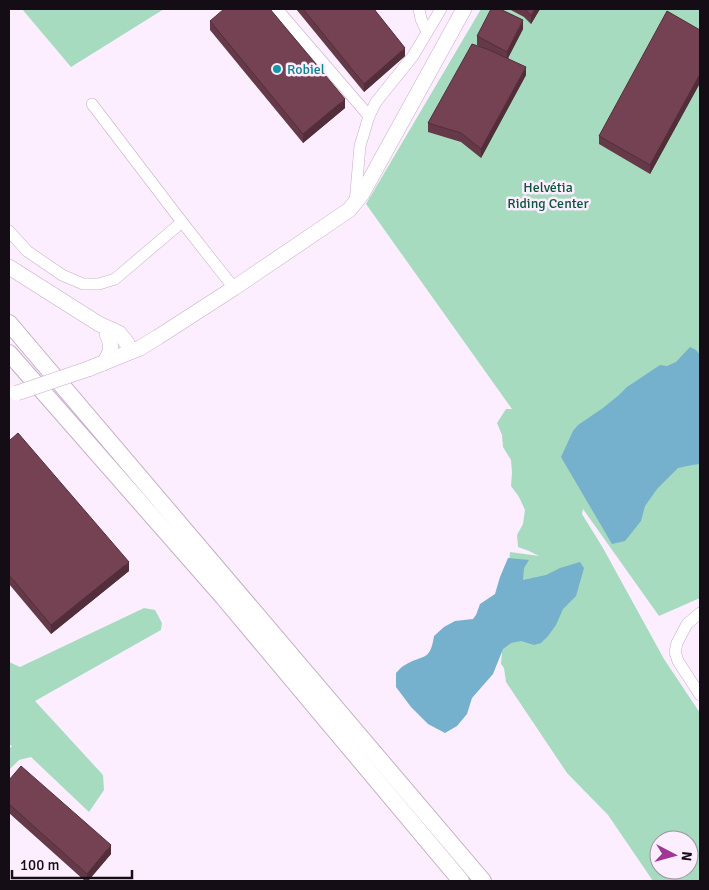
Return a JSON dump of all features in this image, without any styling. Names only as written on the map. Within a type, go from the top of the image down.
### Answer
[{"type":"highway","points":[[9,323],[483,881]]},
{"type":"highway","points":[[9,353],[223,597],[460,881]]},
{"type":"main road","points":[[13,394],[104,364],[158,337],[349,210],[362,194],[464,9]]},
{"type":"main road","points":[[9,267],[108,331],[137,338],[158,337]]},
{"type":"main road","points":[[108,331],[119,348],[130,352]]},
{"type":"main road","points":[[104,364],[110,354],[111,347],[108,331]]},
{"type":"street","points":[[277,9],[369,116]]},
{"type":"street","points":[[419,9],[419,14],[427,32]]},
{"type":"street","points":[[355,204],[360,146],[369,116],[376,102],[413,56],[441,9]]},
{"type":"street","points":[[92,104],[234,288]]},
{"type":"street","points":[[9,231],[27,251],[62,275],[83,284],[99,284],[115,278],[182,222]]},
{"type":"street","points":[[700,613],[687,624],[677,643],[675,652],[678,661],[700,695]]},
{"type":"green space","points":[[22,9],[164,9],[71,67]]},
{"type":"green space","name":"Helvétia Riding Center","points":[[481,9],[700,9],[700,598],[659,616],[583,509],[582,514],[603,548],[664,659],[700,713],[700,881],[652,880],[699,880],[699,830],[649,830],[649,875],[608,815],[567,773],[506,682],[504,668],[501,664],[510,552],[539,556],[518,547],[517,535],[523,524],[525,510],[511,486],[511,460],[503,447],[502,435],[497,423],[506,409],[512,409],[366,204]]},
{"type":"green space","points":[[144,608],[155,610],[162,623],[161,630],[35,701],[103,775],[104,790],[89,812],[31,757],[19,760],[9,770],[9,749],[12,746],[9,744],[9,662],[20,667]]},
{"type":"water","points":[[690,347],[700,355],[700,464],[678,468],[657,489],[645,506],[641,521],[625,541],[612,544],[561,457],[573,431],[578,425],[603,408],[627,387],[660,365],[667,366],[676,362]]},
{"type":"water","points":[[508,558],[529,560],[524,568],[523,580],[546,575],[560,568],[580,562],[584,568],[576,596],[563,609],[556,625],[541,643],[534,645],[521,641],[511,643],[503,649],[493,674],[472,698],[467,714],[457,726],[445,733],[428,724],[411,707],[396,687],[396,673],[404,666],[428,654],[434,636],[444,627],[455,621],[473,619],[480,604],[495,594]]},
{"type":"building","name":"Robiel","points":[[224,9],[270,9],[345,99],[303,134],[210,21]]},
{"type":"building","points":[[303,9],[374,9],[405,48],[364,84]]},
{"type":"building","points":[[491,9],[500,9],[523,20],[507,52],[477,36]]},
{"type":"building","points":[[525,9],[535,9],[531,16]]},
{"type":"building","points":[[667,11],[700,30],[700,74],[650,165],[599,136]]},
{"type":"building","points":[[472,44],[526,67],[481,149],[461,133],[428,123]]},
{"type":"building","points":[[18,433],[129,562],[51,625],[9,575],[9,441]]},
{"type":"building","points":[[21,766],[111,845],[87,874],[9,804],[9,780]]},
{"type":"place","name":"Robiel","points":[[277,69]]}]
